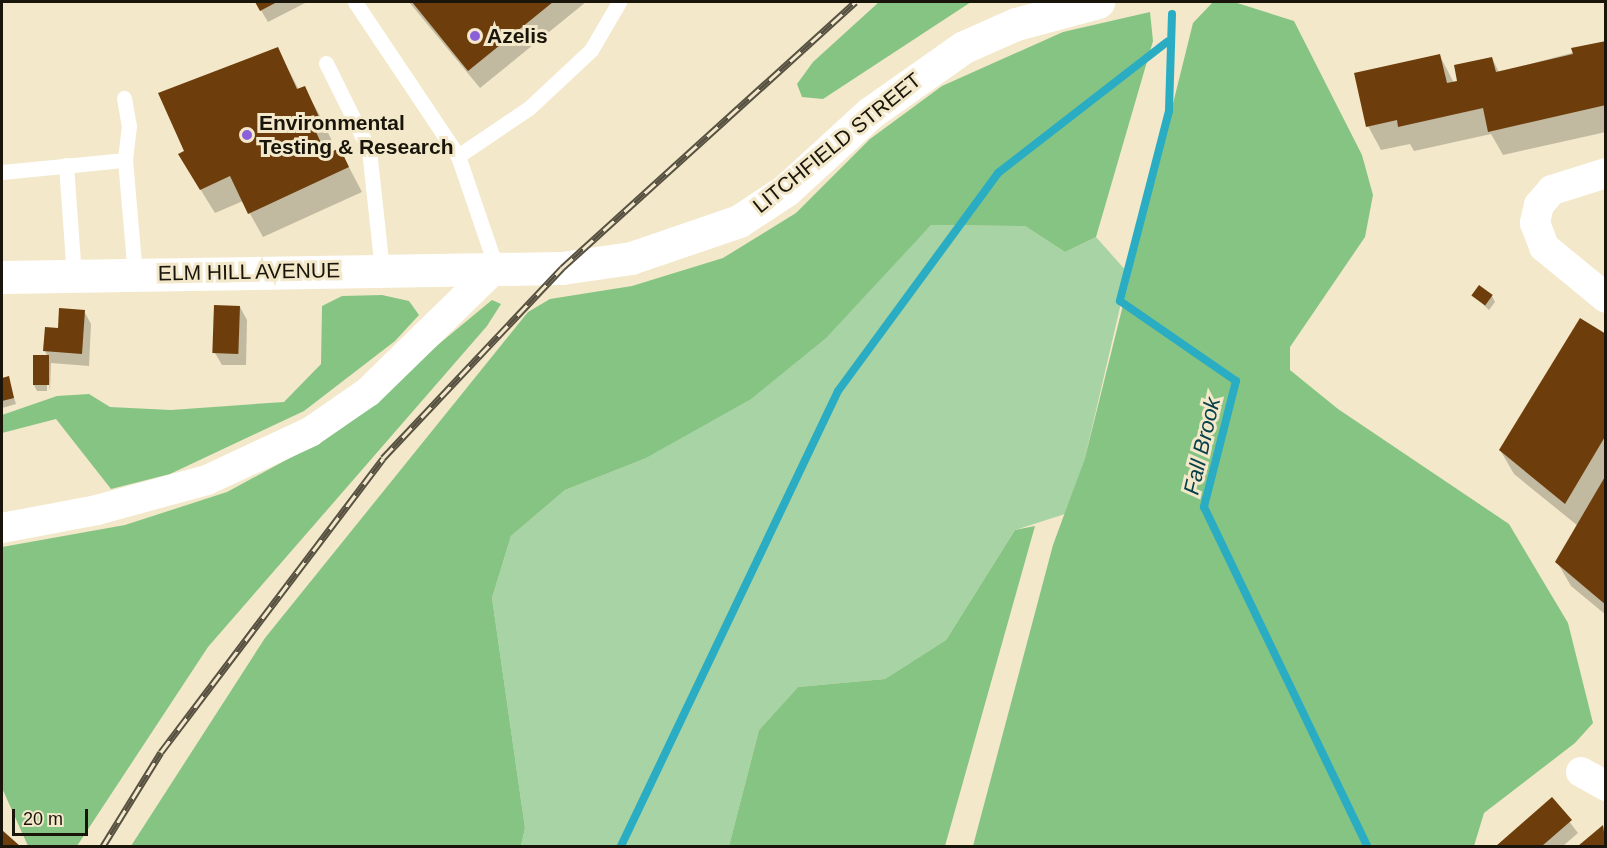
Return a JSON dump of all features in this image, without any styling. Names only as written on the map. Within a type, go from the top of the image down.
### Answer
[{"type":"main road","name":"LITCHFIELD STREET","points":[[496,267],[562,268],[631,258],[739,221],[786,190],[870,113],[964,47],[1016,24],[1098,2]]},
{"type":"main road","name":"ELM HILL AVENUE","points":[[2,271],[74,276],[496,267]]},
{"type":"street","points":[[1605,173],[1552,190],[1539,205],[1535,223],[1544,247],[1605,298]]},
{"type":"street","points":[[2,528],[97,510],[207,480],[310,432],[368,392],[496,267]]},
{"type":"lane","points":[[355,2],[458,156],[496,267]]},
{"type":"lane","points":[[458,156],[529,108],[591,50],[619,2]]},
{"type":"lane","points":[[326,63],[369,150],[382,270]]},
{"type":"lane","points":[[124,98],[129,126],[125,160],[135,274]]},
{"type":"lane","points":[[2,172],[125,160]]},
{"type":"lane","points":[[66,165],[74,276]]},
{"type":"green space","points":[[879,2],[971,2],[823,99],[802,97],[797,84],[813,62]]},
{"type":"green space","points":[[1213,2],[1234,2],[1294,21],[1362,155],[1373,195],[1365,237],[1290,347],[1290,370],[1338,409],[1509,524],[1568,623],[1593,723],[1575,743],[1484,813],[1474,846],[973,846],[1053,545],[1085,458],[1193,23]]},
{"type":"green space","points":[[1150,12],[1153,41],[1096,237],[1065,252],[1025,226],[931,225],[826,338],[751,399],[644,459],[565,490],[511,536],[492,598],[525,828],[521,846],[131,846],[265,638],[528,312],[550,299],[632,286],[723,258],[796,213],[870,139],[942,86],[1063,32]]},
{"type":"green space","points":[[931,225],[1025,226],[1065,252],[1096,237],[1128,273],[1085,458],[1065,514],[1015,530],[946,640],[885,679],[798,687],[759,730],[729,846],[521,846],[525,828],[492,598],[511,536],[565,490],[644,459],[885,271]]},
{"type":"green space","points":[[382,295],[409,301],[419,315],[395,341],[304,411],[170,474],[111,489],[56,419],[2,433],[2,415],[57,396],[89,394],[110,407],[171,410],[284,402],[321,364],[322,306],[342,296]]},
{"type":"green space","points":[[492,300],[501,304],[487,326],[208,647],[77,846],[28,846],[2,788],[2,547],[125,525],[227,492],[323,440]]},
{"type":"green space","points":[[1035,526],[945,846],[729,846],[759,730],[798,687],[885,679],[946,640],[1015,530]]},
{"type":"building","points":[[255,2],[277,2],[260,11]]},
{"type":"building","name":"Azelis","points":[[412,2],[553,2],[468,71]]},
{"type":"building","points":[[1606,41],[1606,105],[1488,132],[1483,108],[1398,127],[1397,120],[1366,127],[1354,73],[1440,54],[1447,83],[1457,81],[1454,65],[1492,57],[1496,72],[1573,54],[1571,48]]},
{"type":"building","name":"Environmental Testing & Research","points":[[278,47],[297,89],[305,86],[320,119],[312,123],[326,154],[340,148],[349,167],[248,214],[230,176],[200,190],[178,154],[184,151],[158,93]]},
{"type":"building","points":[[1479,285],[1493,295],[1485,306],[1471,296]]},
{"type":"building","points":[[214,305],[240,306],[238,354],[212,353]]},
{"type":"building","points":[[59,308],[85,310],[82,354],[43,351],[45,327],[58,328]]},
{"type":"building","points":[[1580,318],[1606,334],[1606,435],[1565,504],[1499,450]]},
{"type":"building","points":[[33,355],[49,355],[49,385],[33,385]]},
{"type":"building","points":[[9,376],[14,398],[2,401],[2,378]]},
{"type":"building","points":[[1606,475],[1606,605],[1555,562]]},
{"type":"building","points":[[1552,797],[1572,820],[1542,846],[1496,846]]},
{"type":"building","points":[[1603,825],[1606,846],[1578,846]]},
{"type":"building","points":[[2,830],[20,846],[2,846]]},
{"type":"waterway","name":"Fall Brook","points":[[1172,14],[1169,111],[1120,301],[1236,381],[1204,507],[1367,846]]},
{"type":"waterway","points":[[621,846],[838,391],[998,173],[1167,42]]},
{"type":"railway","points":[[103,846],[161,752],[383,458],[562,268],[855,2]]},
{"type":"place","name":"Azelis","points":[[475,36]]},
{"type":"place","name":"Environmental Testing & Research","points":[[247,135]]}]
